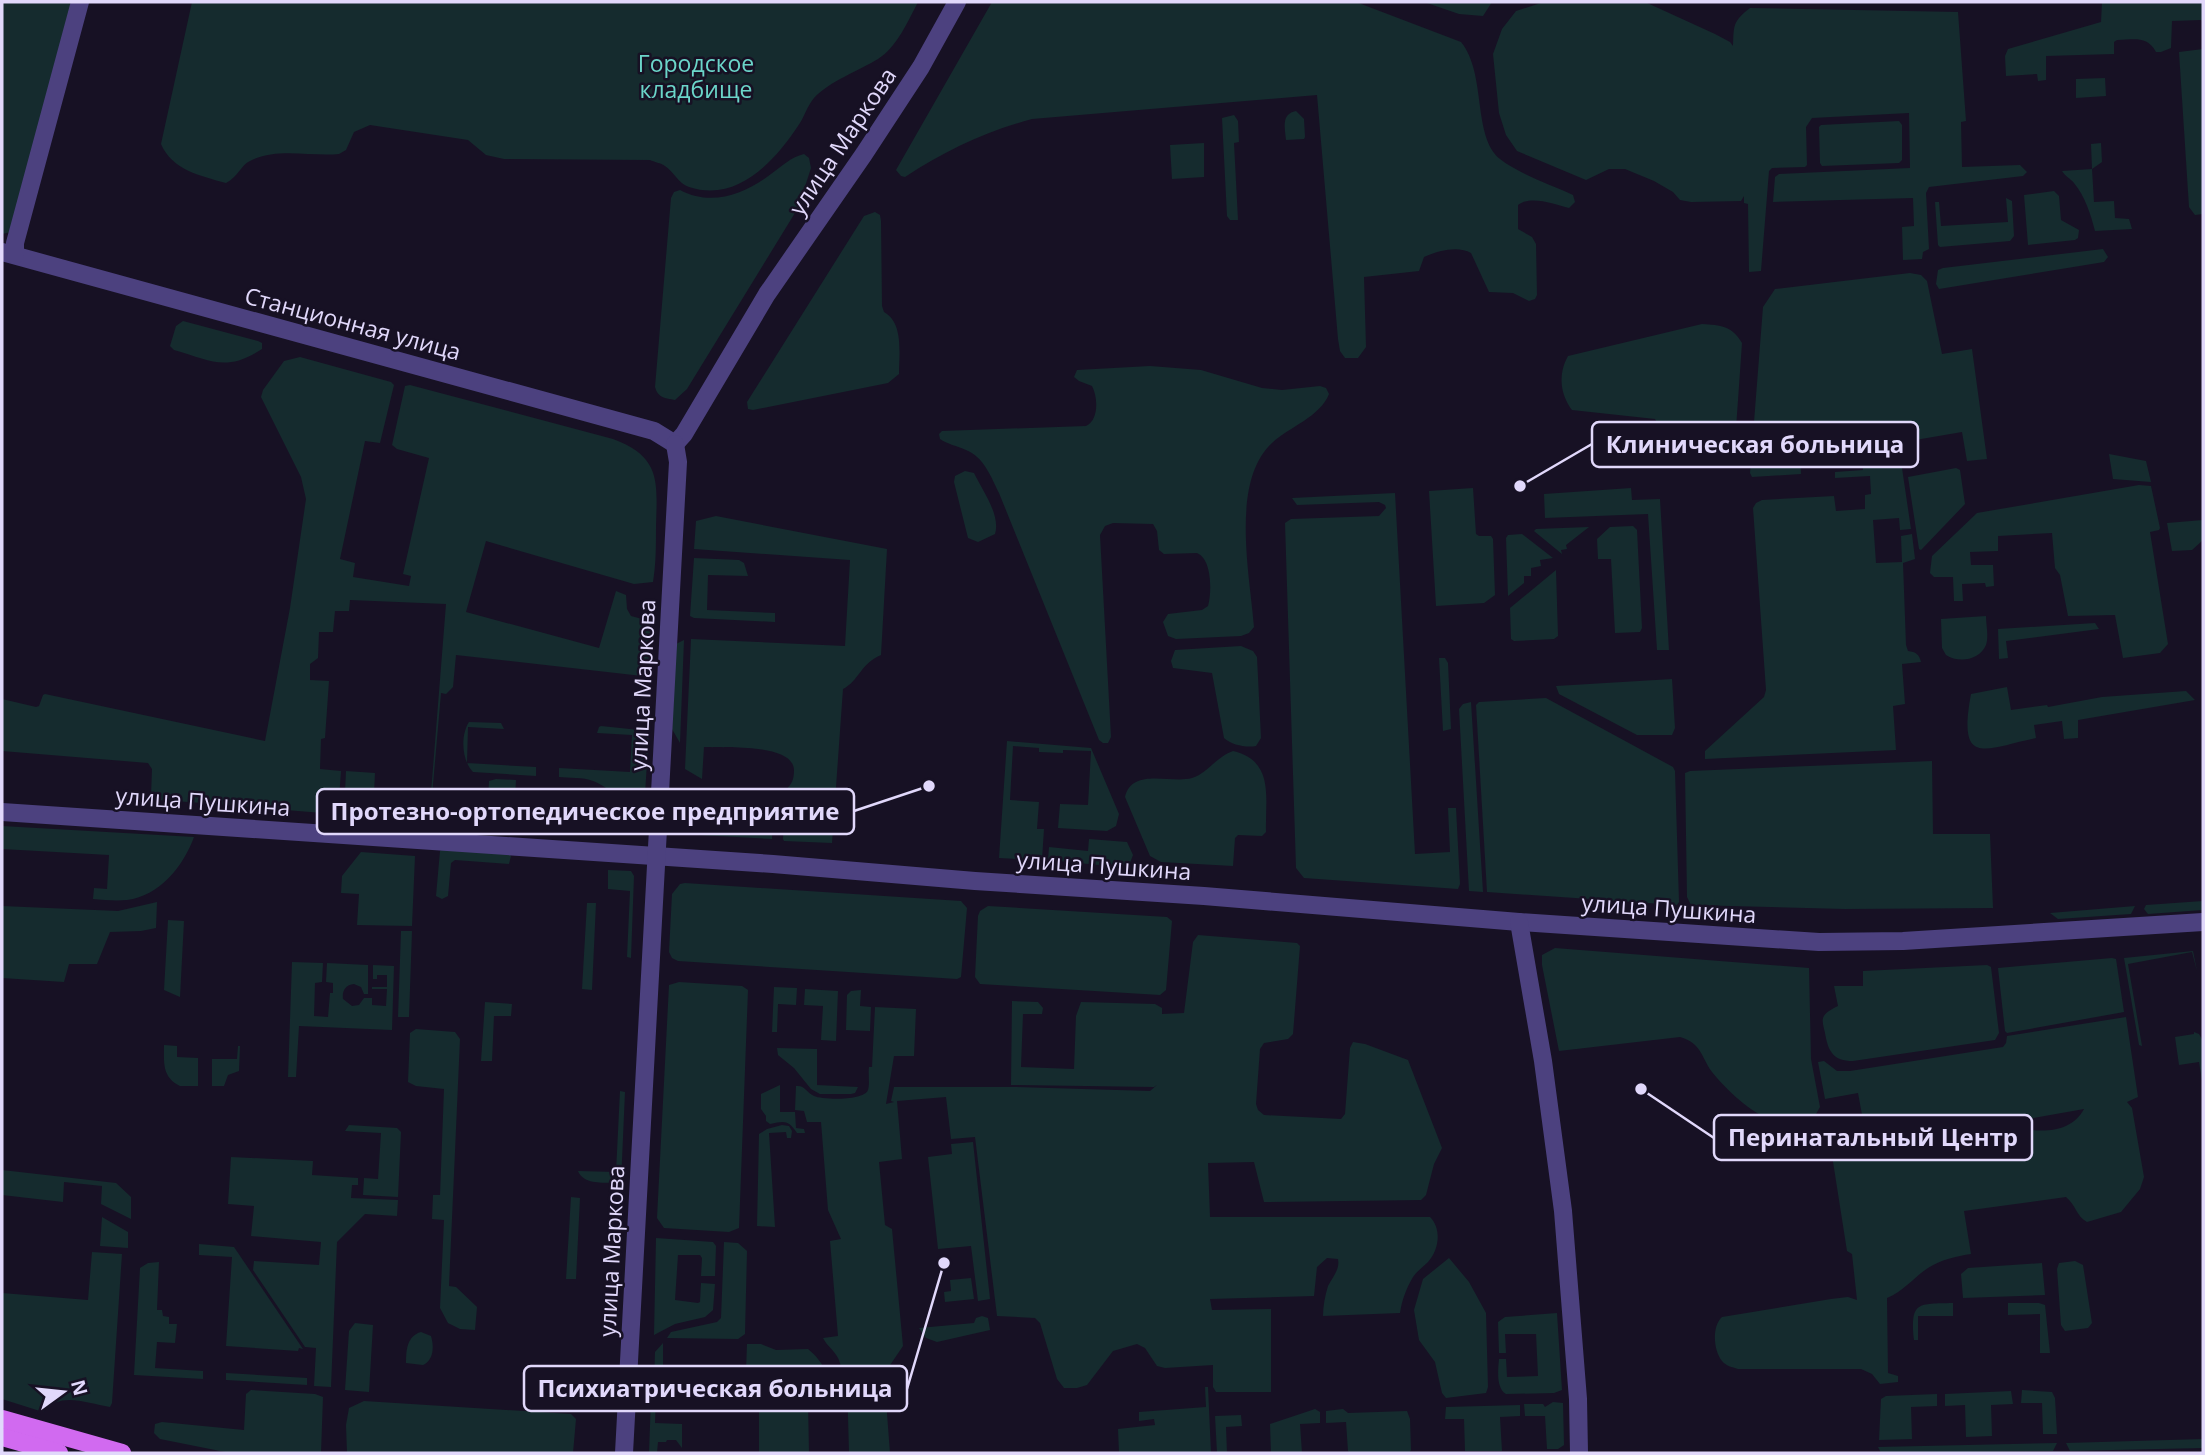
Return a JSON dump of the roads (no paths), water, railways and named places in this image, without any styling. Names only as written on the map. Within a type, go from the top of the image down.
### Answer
[{"type":"main road","points":[[2,1419],[122,1453]]},
{"type":"main road","points":[[2,1437],[59,1453]]},
{"type":"street","name":"Станционная улица","points":[[80,2],[15,243],[8,253],[654,431],[675,444]]},
{"type":"street","name":"улица Маркова","points":[[624,1453],[678,462],[675,444],[684,434],[767,295],[921,67],[957,2]]},
{"type":"street","name":"улица Пушкина","points":[[2,812],[1143,891],[1519,922],[1840,943],[2203,922]]},
{"type":"street","points":[[1519,922],[1543,1061],[1563,1211],[1578,1399],[1579,1453]]},
{"type":"place","name":"Клиническая больница","points":[[1520,486]]},
{"type":"place","name":"Протезно-ортопедическое предприятие","points":[[929,786]]},
{"type":"place","name":"Перинатальный Центр","points":[[1641,1089]]},
{"type":"place","name":"Психиатрическая больница","points":[[944,1263]]},
{"type":"park label","name":"Городское кладбище","points":[[696,76]]}]
